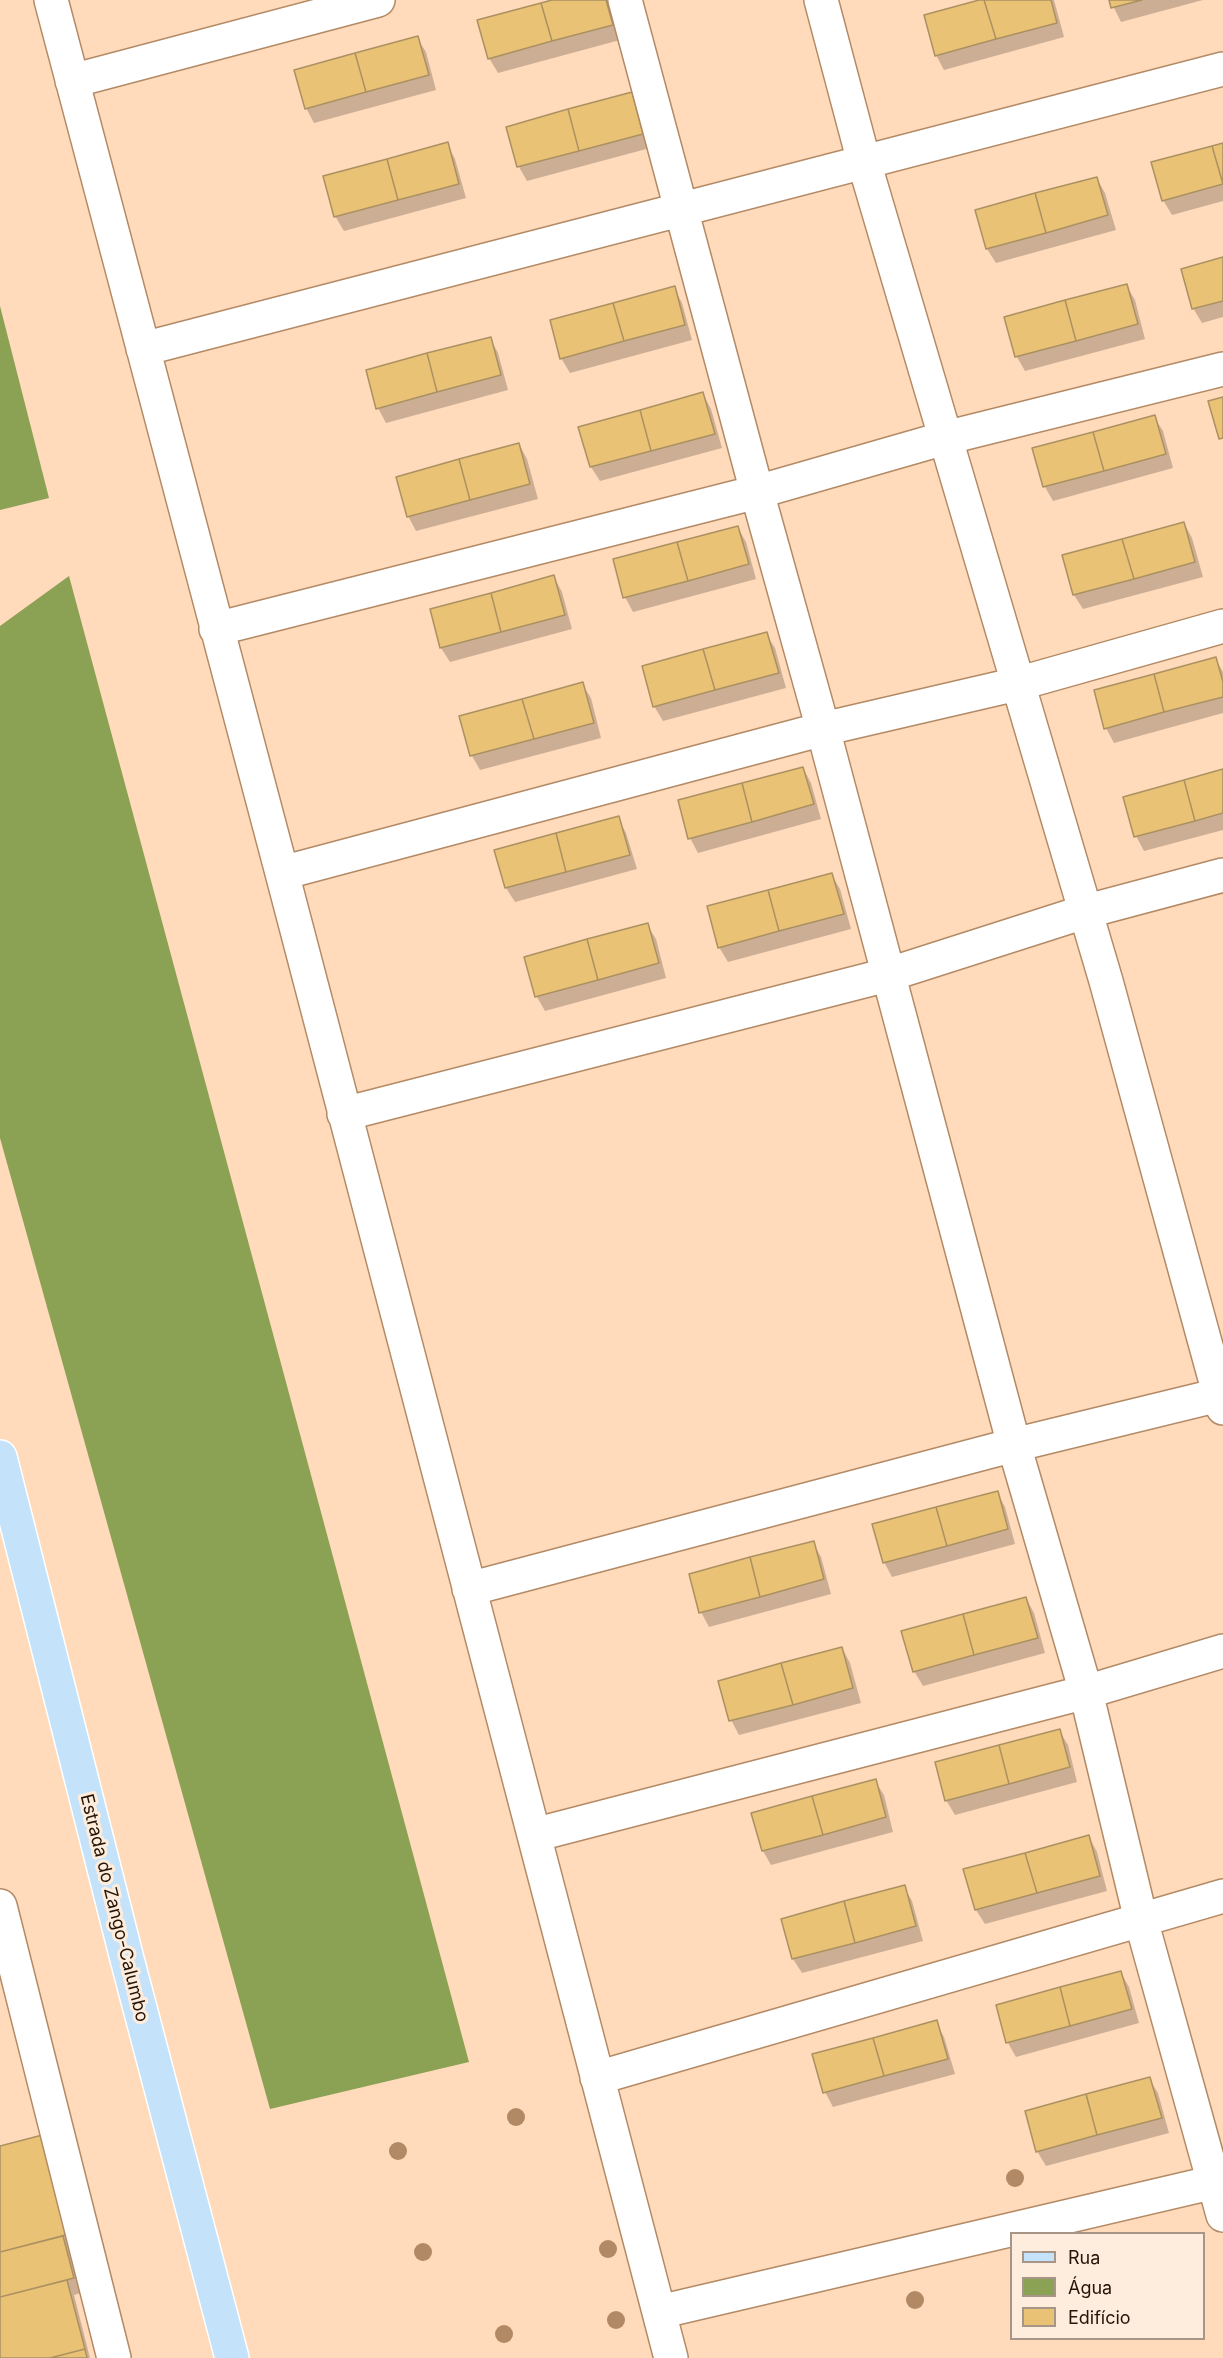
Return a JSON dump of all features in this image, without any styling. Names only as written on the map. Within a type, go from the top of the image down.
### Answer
[{"type":"main road","name":"Estrada do Zango-Calumbo","points":[[0,1456],[127,1959],[232,2358]]},
{"type":"street","points":[[51,0],[671,2358]]},
{"type":"street","points":[[72,81],[378,0]]},
{"type":"street","points":[[625,0],[1014,1445],[1086,1692],[1141,1920],[1219,2181],[1223,2216]]},
{"type":"street","points":[[469,1589],[1014,1445],[1222,1399],[1106,981],[864,162],[821,0]]},
{"type":"street","points":[[142,349],[1223,69]]},
{"type":"street","points":[[216,629],[757,492],[945,438],[1223,369]]},
{"type":"street","points":[[282,873],[823,729],[1017,684],[1223,626]]},
{"type":"street","points":[[344,1114],[887,975],[1084,912],[1223,875]]},
{"type":"street","points":[[534,1835],[1086,1692],[1223,1651]]},
{"type":"street","points":[[597,2078],[1223,1896]]},
{"type":"street","points":[[0,1906],[10,1982],[114,2358]]},
{"type":"street","points":[[659,2312],[1219,2181]]},
{"type":"water","points":[[0,306],[49,498],[0,510]]},
{"type":"water","points":[[69,576],[469,2062],[270,2109],[0,1138],[0,626]]},
{"type":"building","points":[[552,0],[606,0],[613,25],[552,41],[541,3]]},
{"type":"building","points":[[984,0],[996,39],[935,56],[924,15]]},
{"type":"building","points":[[984,0],[1051,0],[1057,23],[996,39]]},
{"type":"building","points":[[1109,0],[1142,0],[1111,8]]},
{"type":"building","points":[[541,3],[552,41],[488,59],[477,20]]},
{"type":"building","points":[[418,36],[429,75],[366,92],[355,53]]},
{"type":"building","points":[[355,53],[366,92],[305,109],[294,70]]},
{"type":"building","points":[[632,92],[643,134],[579,151],[568,109]]},
{"type":"building","points":[[568,109],[579,151],[517,167],[506,127]]},
{"type":"building","points":[[448,142],[459,184],[398,200],[387,159]]},
{"type":"building","points":[[1223,143],[1223,184],[1212,146]]},
{"type":"building","points":[[1212,146],[1223,184],[1162,201],[1151,162]]},
{"type":"building","points":[[387,159],[398,200],[334,217],[323,176]]},
{"type":"building","points":[[1097,177],[1108,215],[1046,233],[1035,193]]},
{"type":"building","points":[[1035,193],[1046,233],[986,249],[975,210]]},
{"type":"building","points":[[1223,257],[1223,301],[1192,309],[1181,269]]},
{"type":"building","points":[[1127,284],[1138,324],[1076,341],[1065,300]]},
{"type":"building","points":[[675,286],[685,325],[624,341],[613,303]]},
{"type":"building","points":[[1065,300],[1076,341],[1015,357],[1004,317]]},
{"type":"building","points":[[613,303],[624,341],[560,359],[550,320]]},
{"type":"building","points":[[491,337],[501,375],[437,392],[427,353]]},
{"type":"building","points":[[427,353],[437,392],[376,409],[366,370]]},
{"type":"building","points":[[703,392],[715,434],[651,451],[640,410]]},
{"type":"building","points":[[1223,397],[1223,438],[1219,439],[1208,401]]},
{"type":"building","points":[[640,410],[651,451],[590,467],[578,427]]},
{"type":"building","points":[[1155,415],[1166,454],[1104,471],[1093,432]]},
{"type":"building","points":[[1093,432],[1104,471],[1043,487],[1032,448]]},
{"type":"building","points":[[519,443],[530,484],[470,500],[459,459]]},
{"type":"building","points":[[459,459],[470,500],[407,517],[396,477]]},
{"type":"building","points":[[1184,522],[1195,562],[1134,579],[1122,539]]},
{"type":"building","points":[[738,526],[749,564],[688,581],[677,542]]},
{"type":"building","points":[[1122,539],[1134,579],[1073,595],[1062,555]]},
{"type":"building","points":[[677,542],[688,581],[623,598],[613,559]]},
{"type":"building","points":[[554,575],[565,615],[501,632],[491,593]]},
{"type":"building","points":[[491,593],[501,632],[440,648],[430,609]]},
{"type":"building","points":[[767,632],[779,673],[715,690],[703,649]]},
{"type":"building","points":[[703,649],[715,690],[653,707],[642,666]]},
{"type":"building","points":[[1216,657],[1223,682],[1223,697],[1164,712],[1154,674]]},
{"type":"building","points":[[1154,674],[1164,712],[1104,729],[1094,690]]},
{"type":"building","points":[[583,682],[594,723],[534,739],[522,699]]},
{"type":"building","points":[[522,699],[534,739],[470,756],[459,716]]},
{"type":"building","points":[[803,767],[814,804],[752,822],[742,783]]},
{"type":"building","points":[[1223,769],[1223,813],[1195,821],[1184,780]]},
{"type":"building","points":[[1184,780],[1195,821],[1134,837],[1123,797]]},
{"type":"building","points":[[742,783],[752,822],[688,839],[678,800]]},
{"type":"building","points":[[619,816],[630,855],[566,872],[556,833]]},
{"type":"building","points":[[556,833],[566,872],[505,888],[494,850]]},
{"type":"building","points":[[832,873],[844,914],[779,931],[768,890]]},
{"type":"building","points":[[768,890],[779,931],[718,948],[707,906]]},
{"type":"building","points":[[648,923],[659,963],[598,980],[587,939]]},
{"type":"building","points":[[587,939],[598,980],[535,997],[524,957]]},
{"type":"building","points":[[998,1491],[1008,1529],[947,1546],[936,1507]]},
{"type":"building","points":[[936,1507],[947,1546],[883,1563],[872,1524]]},
{"type":"building","points":[[814,1541],[824,1579],[760,1597],[750,1557]]},
{"type":"building","points":[[750,1557],[760,1597],[699,1613],[689,1574]]},
{"type":"building","points":[[1026,1597],[1038,1638],[974,1655],[963,1614]]},
{"type":"building","points":[[963,1614],[974,1655],[913,1672],[901,1631]]},
{"type":"building","points":[[842,1647],[853,1688],[793,1705],[781,1663]]},
{"type":"building","points":[[781,1663],[793,1705],[729,1721],[718,1681]]},
{"type":"building","points":[[1060,1729],[1070,1767],[1009,1784],[999,1745]]},
{"type":"building","points":[[999,1745],[1009,1784],[945,1801],[935,1762]]},
{"type":"building","points":[[876,1779],[886,1817],[823,1835],[812,1796]]},
{"type":"building","points":[[812,1796],[823,1835],[762,1851],[751,1813]]},
{"type":"building","points":[[1089,1835],[1100,1876],[1037,1893],[1025,1853]]},
{"type":"building","points":[[1025,1853],[1037,1893],[975,1910],[963,1869]]},
{"type":"building","points":[[905,1885],[916,1926],[855,1943],[844,1901]]},
{"type":"building","points":[[844,1901],[855,1943],[792,1959],[781,1919]]},
{"type":"building","points":[[1121,1971],[1132,2009],[1070,2026],[1060,1987]]},
{"type":"building","points":[[1060,1987],[1070,2026],[1006,2043],[996,2005]]},
{"type":"building","points":[[937,2020],[948,2059],[884,2076],[873,2038]]},
{"type":"building","points":[[873,2038],[884,2076],[823,2093],[812,2054]]},
{"type":"building","points":[[1150,2077],[1162,2118],[1097,2135],[1086,2094]]},
{"type":"building","points":[[1086,2094],[1097,2135],[1036,2152],[1025,2111]]},
{"type":"building","points":[[50,2133],[77,2232],[0,2252],[0,2146]]},
{"type":"building","points":[[63,2236],[74,2278],[0,2297],[0,2252]]},
{"type":"building","points":[[67,2280],[85,2349],[50,2358],[0,2358],[0,2297]]},
{"type":"building","points":[[85,2349],[87,2358],[50,2358]]}]
